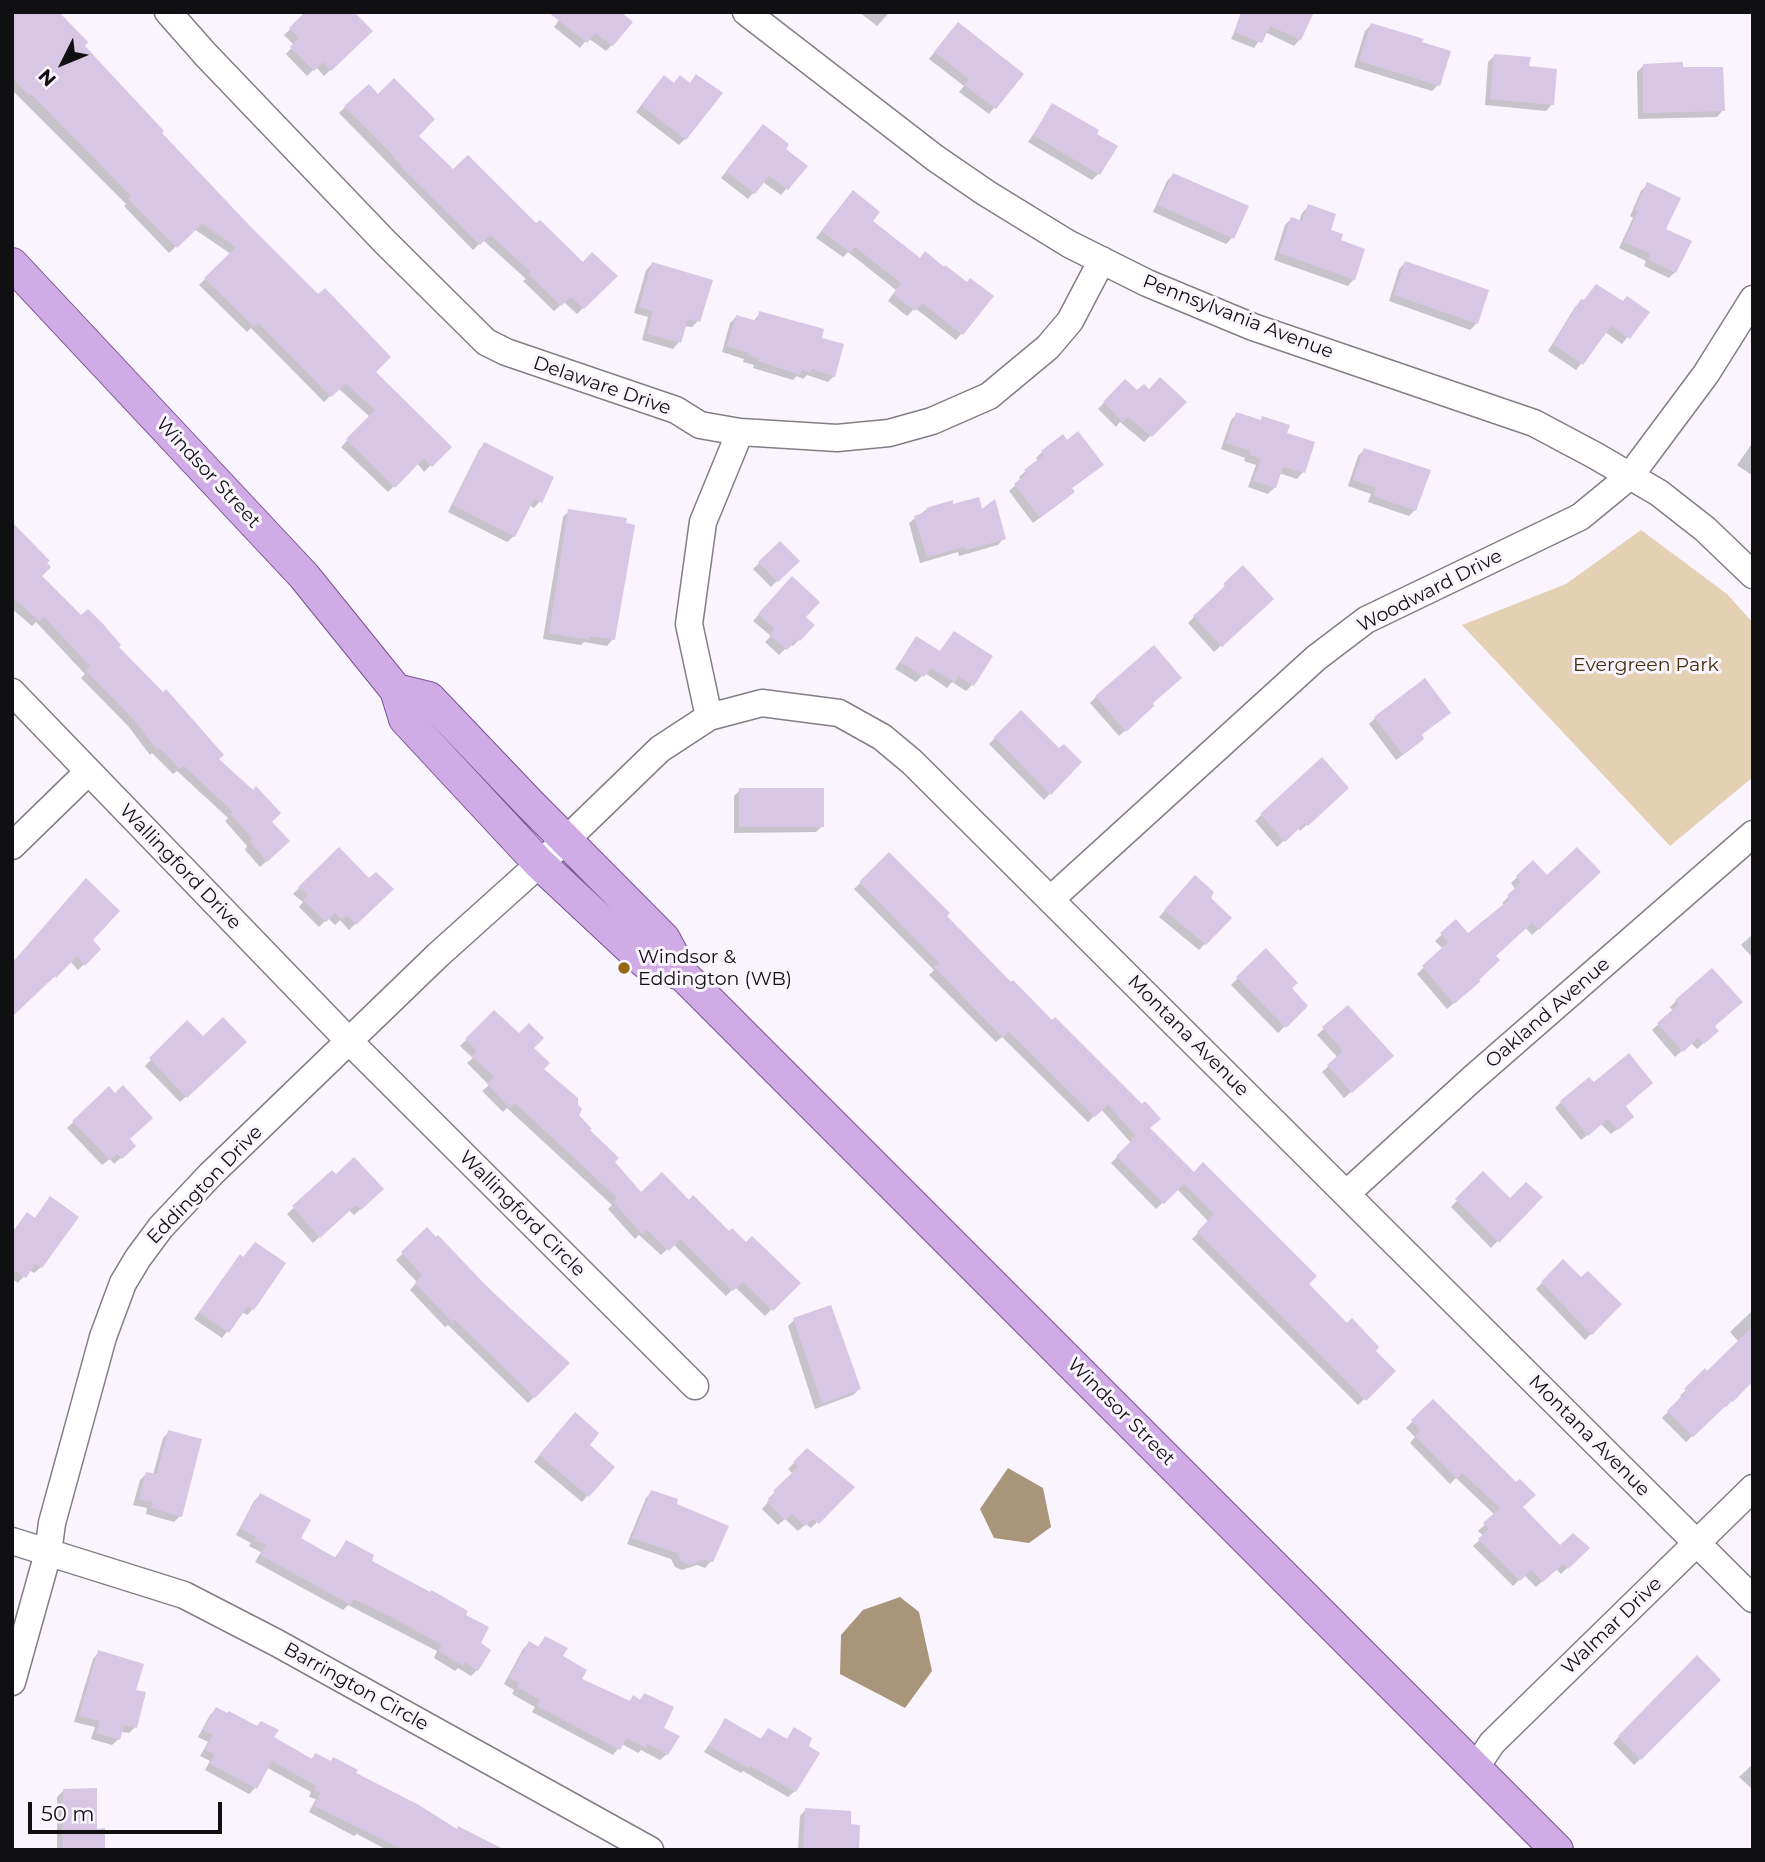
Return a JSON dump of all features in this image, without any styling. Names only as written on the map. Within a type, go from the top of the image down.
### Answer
[{"type":"main road","name":"Windsor Street","points":[[12,264],[304,576],[396,690],[405,719],[540,863],[645,962],[683,975]]},
{"type":"main road","name":"Windsor Street","points":[[396,690],[429,698],[664,939],[683,975],[1557,1850]]},
{"type":"street","name":"Delaware Drive","points":[[168,12],[329,183],[486,342],[506,352],[676,410],[700,425],[740,432],[837,438],[889,433],[932,421],[989,396],[1048,348],[1070,321],[1102,260]]},
{"type":"street","name":"Pennsylvania Avenue","points":[[746,12],[935,158],[1069,244],[1147,283],[1253,327],[1534,424],[1659,493],[1705,528],[1753,575]]},
{"type":"street","name":"Woodward Drive","points":[[1051,899],[1316,658],[1366,620],[1580,517],[1630,475],[1706,374],[1753,299]]},
{"type":"street","points":[[709,718],[689,624],[703,522],[740,432]]},
{"type":"street","name":"Wallingford Drive","points":[[12,692],[349,1041]]},
{"type":"street","name":"Montana Avenue","points":[[567,839],[660,749],[709,718],[762,703],[839,713],[883,737],[912,762],[1051,899],[1753,1599]]},
{"type":"street","points":[[12,846],[88,772]]},
{"type":"street","name":"Oakland Avenue","points":[[1346,1194],[1472,1079],[1753,834]]},
{"type":"street","name":"Eddington Drive","points":[[12,1682],[103,1337],[123,1283],[138,1258],[161,1227],[211,1174],[438,955],[567,839]]},
{"type":"street","name":"Wallingford Circle","points":[[349,1041],[695,1386]]},
{"type":"street","name":"Walmar Drive","points":[[1476,1768],[1492,1743],[1753,1488]]},
{"type":"street","name":"Barrington Circle","points":[[12,1541],[184,1595],[277,1643],[650,1850]]},
{"type":"green space","name":"Evergreen Park","points":[[1641,530],[1727,594],[1753,623],[1753,777],[1670,846],[1462,625],[1566,584]]},
{"type":"shaded area","points":[[1008,1468],[1043,1488],[1051,1527],[1029,1543],[994,1538],[980,1509]]},
{"type":"shaded area","points":[[900,1597],[919,1612],[932,1671],[905,1708],[840,1674],[841,1635],[863,1610]]},
{"type":"building","points":[[12,12],[59,12],[88,42],[85,46],[164,131],[162,133],[249,225],[318,294],[325,288],[391,357],[376,372],[452,447],[432,467],[424,458],[395,488],[346,439],[375,410],[346,384],[331,397],[258,323],[254,327],[204,278],[236,247],[202,224],[177,248],[128,199],[131,196],[12,78]]},
{"type":"building","points":[[305,12],[354,12],[373,31],[331,71],[323,62],[314,71],[290,47],[299,38],[289,28]]},
{"type":"building","points":[[548,12],[621,12],[633,22],[613,46],[595,33],[587,43]]},
{"type":"building","points":[[1241,12],[1314,12],[1301,40],[1270,26],[1262,43],[1234,32]]},
{"type":"building","points":[[958,22],[1024,74],[996,109],[964,85],[969,79],[934,52]]},
{"type":"building","points":[[1371,23],[1424,39],[1422,42],[1451,51],[1440,86],[1359,61]]},
{"type":"building","points":[[1494,54],[1531,57],[1529,66],[1557,69],[1554,105],[1490,99]]},
{"type":"building","points":[[1683,62],[1683,67],[1723,67],[1725,111],[1643,113],[1643,64]]},
{"type":"building","points":[[696,74],[723,93],[686,140],[641,105],[664,75],[674,83],[680,75],[690,83]]},
{"type":"building","points":[[394,78],[435,119],[419,136],[453,169],[468,155],[536,223],[540,220],[583,262],[592,252],[618,276],[584,309],[571,297],[561,306],[528,274],[531,272],[490,235],[480,245],[344,106],[369,84],[378,94]]},
{"type":"building","points":[[1052,103],[1099,130],[1097,134],[1118,146],[1100,175],[1033,135]]},
{"type":"building","points":[[763,124],[789,144],[786,149],[808,166],[788,190],[769,176],[755,194],[726,171]]},
{"type":"building","points":[[1173,173],[1249,206],[1234,239],[1158,205]]},
{"type":"building","points":[[1647,182],[1681,198],[1666,229],[1692,241],[1676,273],[1648,260],[1651,254],[1624,242]]},
{"type":"building","points":[[853,190],[880,212],[873,221],[920,258],[925,251],[967,282],[970,278],[994,296],[963,335],[922,303],[915,311],[893,294],[901,283],[855,247],[850,252],[821,231]]},
{"type":"building","points":[[1308,204],[1336,214],[1331,230],[1343,234],[1341,240],[1365,249],[1355,280],[1279,253],[1291,217],[1302,221]]},
{"type":"building","points":[[1405,261],[1489,290],[1478,324],[1394,295]]},
{"type":"building","points":[[652,262],[713,280],[700,322],[688,319],[681,343],[647,334],[653,311],[639,307]]},
{"type":"building","points":[[1596,284],[1623,301],[1627,296],[1650,312],[1630,339],[1611,326],[1583,365],[1553,344],[1581,299],[1584,300]]},
{"type":"building","points":[[759,311],[824,329],[822,338],[844,344],[835,377],[812,369],[811,373],[802,370],[800,375],[758,361],[759,359],[748,355],[749,353],[727,346],[736,315],[757,321]]},
{"type":"building","points":[[1160,377],[1187,402],[1152,437],[1128,417],[1123,422],[1103,402],[1125,379],[1137,390],[1144,384],[1149,389]]},
{"type":"building","points":[[1236,412],[1261,420],[1262,416],[1290,425],[1287,433],[1315,442],[1305,473],[1283,467],[1276,488],[1253,481],[1261,459],[1250,455],[1250,451],[1226,443]]},
{"type":"building","points":[[1078,431],[1104,465],[1072,488],[1075,492],[1040,518],[1014,484],[1027,473],[1024,470],[1044,455],[1041,451],[1063,434],[1067,440]]},
{"type":"building","points":[[484,442],[554,477],[542,503],[534,499],[515,537],[453,505]]},
{"type":"building","points":[[1364,448],[1431,470],[1416,511],[1373,496],[1376,488],[1353,480]]},
{"type":"building","points":[[979,497],[982,509],[995,499],[1006,539],[927,557],[914,516],[928,511],[926,508],[953,500],[953,504]]},
{"type":"building","points":[[568,509],[627,518],[626,523],[635,525],[615,640],[590,636],[589,640],[549,633]]},
{"type":"building","points":[[12,522],[50,561],[47,563],[51,567],[42,576],[81,615],[88,609],[121,645],[119,647],[163,692],[166,689],[224,755],[219,759],[253,790],[256,786],[281,813],[272,822],[290,841],[267,862],[250,842],[252,838],[230,814],[233,812],[184,766],[180,769],[160,748],[157,750],[134,720],[86,671],[90,666],[44,617],[39,621],[12,597]]},
{"type":"building","points":[[780,541],[800,561],[778,582],[758,562]]},
{"type":"building","points":[[1243,565],[1274,599],[1222,647],[1193,616]]},
{"type":"building","points":[[792,576],[820,602],[806,617],[815,625],[787,650],[769,635],[775,629],[758,614]]},
{"type":"building","points":[[954,631],[993,656],[974,686],[958,676],[955,683],[931,668],[924,677],[900,662],[916,636],[940,651]]},
{"type":"building","points":[[1154,645],[1182,678],[1153,703],[1154,706],[1126,732],[1095,696]]},
{"type":"building","points":[[1425,678],[1451,713],[1422,734],[1424,739],[1403,755],[1374,717]]},
{"type":"building","points":[[1021,710],[1059,748],[1064,744],[1082,762],[1051,795],[994,737]]},
{"type":"building","points":[[1322,757],[1349,788],[1308,826],[1305,823],[1285,842],[1260,814]]},
{"type":"building","points":[[739,788],[824,788],[824,827],[739,827]]},
{"type":"building","points":[[339,847],[369,878],[376,872],[394,889],[356,925],[347,915],[342,920],[335,913],[326,922],[303,900],[308,895],[298,887]]},
{"type":"building","points":[[1577,847],[1601,872],[1539,930],[1532,923],[1496,956],[1500,960],[1479,980],[1481,981],[1454,1004],[1422,966],[1448,942],[1440,933],[1456,919],[1468,933],[1510,899],[1507,895],[1521,883],[1516,876],[1533,860],[1547,875]]},
{"type":"building","points":[[889,852],[950,913],[947,916],[1011,982],[1013,980],[1052,1020],[1055,1017],[1142,1104],[1145,1101],[1161,1119],[1150,1128],[1194,1172],[1203,1162],[1317,1276],[1309,1284],[1347,1323],[1352,1318],[1379,1347],[1376,1351],[1396,1371],[1366,1401],[1197,1232],[1214,1214],[1184,1184],[1164,1204],[1116,1156],[1136,1136],[1108,1105],[1095,1117],[1009,1032],[1003,1038],[934,967],[939,963],[859,882]]},
{"type":"building","points":[[1195,875],[1214,892],[1211,898],[1232,918],[1206,945],[1164,910]]},
{"type":"building","points":[[86,878],[120,911],[93,940],[101,949],[85,966],[77,956],[12,1017],[12,963]]},
{"type":"building","points":[[1266,948],[1298,983],[1292,988],[1308,1006],[1286,1028],[1236,977]]},
{"type":"building","points":[[1712,968],[1743,1002],[1715,1026],[1719,1031],[1704,1044],[1698,1038],[1683,1052],[1657,1023],[1679,1004],[1675,1000]]},
{"type":"building","points":[[1348,1005],[1394,1056],[1352,1093],[1327,1065],[1343,1051],[1322,1027]]},
{"type":"building","points":[[494,1010],[519,1033],[529,1023],[544,1038],[534,1048],[550,1063],[544,1069],[578,1098],[578,1105],[582,1109],[579,1115],[592,1129],[590,1130],[619,1158],[615,1162],[641,1192],[662,1172],[689,1200],[693,1195],[729,1231],[732,1228],[746,1242],[752,1236],[801,1283],[773,1311],[743,1282],[733,1291],[680,1239],[669,1251],[647,1230],[642,1234],[613,1202],[617,1198],[515,1103],[510,1108],[487,1084],[494,1077],[472,1056],[477,1051],[465,1039]]},
{"type":"building","points":[[223,1017],[247,1042],[187,1098],[149,1058],[187,1020],[203,1036]]},
{"type":"building","points":[[1629,1053],[1653,1083],[1626,1106],[1634,1117],[1618,1130],[1608,1119],[1588,1136],[1560,1101],[1589,1077],[1594,1082]]},
{"type":"building","points":[[123,1085],[153,1118],[130,1139],[136,1146],[122,1159],[117,1154],[110,1160],[72,1121],[109,1086],[115,1093]]},
{"type":"building","points":[[354,1157],[384,1189],[361,1210],[356,1205],[320,1238],[292,1206],[332,1170],[336,1174]]},
{"type":"building","points":[[1483,1171],[1510,1198],[1526,1182],[1543,1197],[1499,1243],[1455,1199]]},
{"type":"building","points":[[50,1196],[79,1217],[42,1268],[35,1264],[26,1278],[12,1269],[12,1233],[27,1212],[35,1218]]},
{"type":"building","points":[[427,1227],[436,1237],[438,1235],[495,1295],[570,1363],[535,1398],[455,1320],[453,1323],[415,1283],[422,1275],[401,1252]]},
{"type":"building","points":[[255,1242],[286,1263],[254,1310],[248,1306],[229,1333],[199,1312],[240,1254],[243,1257]]},
{"type":"building","points":[[1563,1259],[1581,1277],[1588,1271],[1622,1304],[1592,1335],[1541,1282]]},
{"type":"building","points":[[831,1305],[861,1389],[822,1404],[793,1318]]},
{"type":"building","points":[[1753,1326],[1753,1381],[1693,1437],[1667,1411],[1705,1368],[1707,1371]]},
{"type":"building","points":[[1433,1399],[1516,1482],[1520,1479],[1536,1495],[1523,1507],[1560,1545],[1573,1533],[1590,1548],[1568,1569],[1563,1564],[1543,1582],[1531,1570],[1520,1581],[1478,1539],[1489,1529],[1483,1523],[1500,1508],[1462,1473],[1457,1479],[1415,1436],[1420,1430],[1411,1420]]},
{"type":"building","points":[[575,1412],[599,1433],[590,1445],[615,1467],[589,1497],[539,1455]]},
{"type":"building","points":[[168,1430],[202,1439],[182,1517],[151,1508],[153,1502],[139,1500],[146,1472],[157,1474]]},
{"type":"building","points":[[807,1448],[855,1487],[819,1524],[813,1519],[805,1526],[792,1514],[785,1520],[767,1502],[775,1493],[773,1491],[798,1467],[793,1462]]},
{"type":"building","points":[[651,1490],[678,1499],[677,1504],[729,1526],[713,1562],[704,1560],[689,1565],[681,1561],[677,1553],[632,1538]]},
{"type":"building","points":[[260,1493],[311,1520],[301,1538],[336,1558],[346,1540],[374,1555],[372,1561],[430,1592],[431,1590],[468,1611],[466,1615],[489,1627],[481,1643],[491,1650],[478,1671],[465,1662],[463,1666],[438,1651],[442,1645],[391,1617],[353,1599],[351,1605],[260,1555],[266,1545],[254,1540],[256,1537],[240,1528]]},
{"type":"building","points":[[545,1636],[568,1648],[563,1656],[587,1670],[582,1679],[630,1701],[633,1695],[640,1700],[644,1693],[674,1707],[664,1728],[680,1736],[668,1755],[648,1744],[646,1748],[627,1738],[620,1750],[537,1706],[540,1700],[517,1687],[519,1683],[509,1677],[529,1641],[539,1647]]},
{"type":"building","points":[[98,1650],[144,1664],[136,1690],[146,1692],[137,1728],[124,1725],[120,1740],[96,1733],[100,1721],[79,1716]]},
{"type":"building","points":[[1697,1655],[1721,1680],[1641,1760],[1618,1736]]},
{"type":"building","points":[[216,1707],[257,1726],[261,1721],[279,1730],[274,1737],[312,1759],[315,1753],[331,1761],[333,1757],[358,1770],[356,1773],[419,1805],[457,1829],[458,1826],[505,1850],[404,1850],[314,1806],[320,1793],[314,1790],[316,1786],[272,1761],[257,1789],[210,1764],[215,1755],[205,1749],[213,1735],[203,1730]]},
{"type":"building","points":[[725,1718],[761,1739],[768,1728],[787,1739],[794,1727],[812,1738],[809,1746],[820,1753],[796,1792],[709,1746]]},
{"type":"building","points":[[97,1788],[97,1829],[105,1828],[105,1850],[62,1850],[63,1789]]},
{"type":"building","points":[[805,1808],[851,1811],[851,1824],[860,1825],[859,1850],[803,1850]]},
{"type":"place","name":"Windsor & Eddington (WB)","points":[[624,968]]}]
